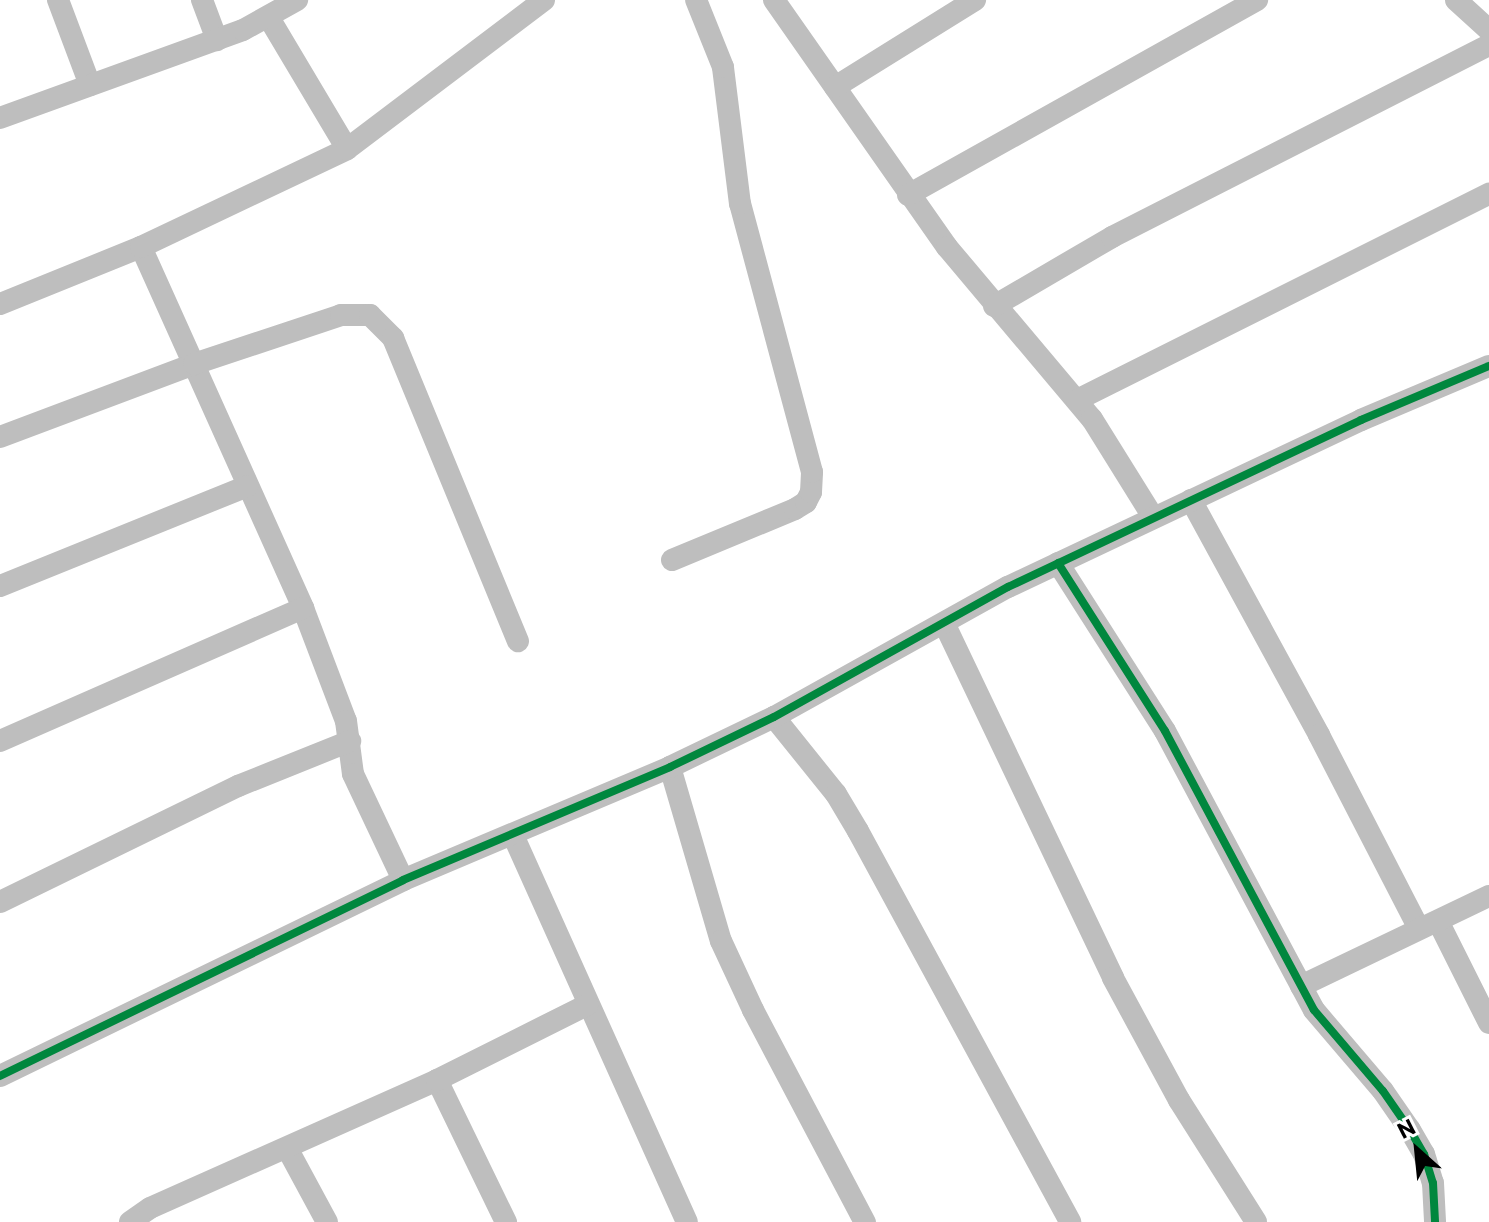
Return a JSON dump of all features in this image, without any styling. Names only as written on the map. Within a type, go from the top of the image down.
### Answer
[{"type":"street","points":[[58,0],[90,85]]},
{"type":"street","points":[[202,0],[217,40]]},
{"type":"street","points":[[5,111],[217,40],[269,18],[297,0]]},
{"type":"street","points":[[0,304],[141,247],[347,149],[544,0]]},
{"type":"street","points":[[672,560],[795,509],[806,502],[811,492],[812,472],[740,204],[723,67],[696,0]]},
{"type":"street","points":[[774,0],[908,195],[994,306],[1077,400],[1111,447],[1153,517]]},
{"type":"street","points":[[835,87],[975,0]]},
{"type":"street","points":[[908,195],[1257,0]]},
{"type":"street","points":[[1456,0],[1489,30]]},
{"type":"street","points":[[269,18],[347,149]]},
{"type":"street","points":[[994,306],[1112,237],[1489,45]]},
{"type":"street","points":[[1077,400],[1489,194]]},
{"type":"street","points":[[141,247],[303,608],[338,697],[350,741],[353,774],[403,880]]},
{"type":"street","points":[[0,437],[194,364],[341,315],[370,315],[382,323],[393,338],[518,641]]},
{"type":"street","points":[[0,1076],[403,880],[670,767],[774,717],[1058,563],[1489,366]]},
{"type":"street","points":[[0,586],[248,486]]},
{"type":"street","points":[[1191,500],[1326,747],[1489,1023]]},
{"type":"street","points":[[1058,563],[1165,731],[1314,1010],[1383,1091],[1424,1154],[1433,1183],[1435,1222]]},
{"type":"street","points":[[0,741],[303,608]]},
{"type":"street","points":[[944,623],[1013,764],[1067,889],[1113,978],[1179,1100],[1256,1222]]},
{"type":"street","points":[[774,717],[836,794],[858,831],[1070,1222]]},
{"type":"street","points":[[0,902],[238,786],[350,741]]},
{"type":"street","points":[[670,767],[721,941],[753,1010],[865,1222]]},
{"type":"street","points":[[513,835],[687,1222]]},
{"type":"street","points":[[1301,986],[1489,896]]},
{"type":"street","points":[[130,1222],[150,1208],[437,1080],[587,1005]]},
{"type":"street","points":[[437,1080],[506,1222]]},
{"type":"street","points":[[287,1148],[327,1222]]},
{"type":"cycle path","points":[[0,1076],[403,880],[670,767],[774,717],[1008,587],[1361,420],[1489,366]]},
{"type":"cycle path","points":[[1058,563],[1165,731],[1314,1010],[1383,1091],[1424,1154],[1433,1183],[1435,1222]]}]
